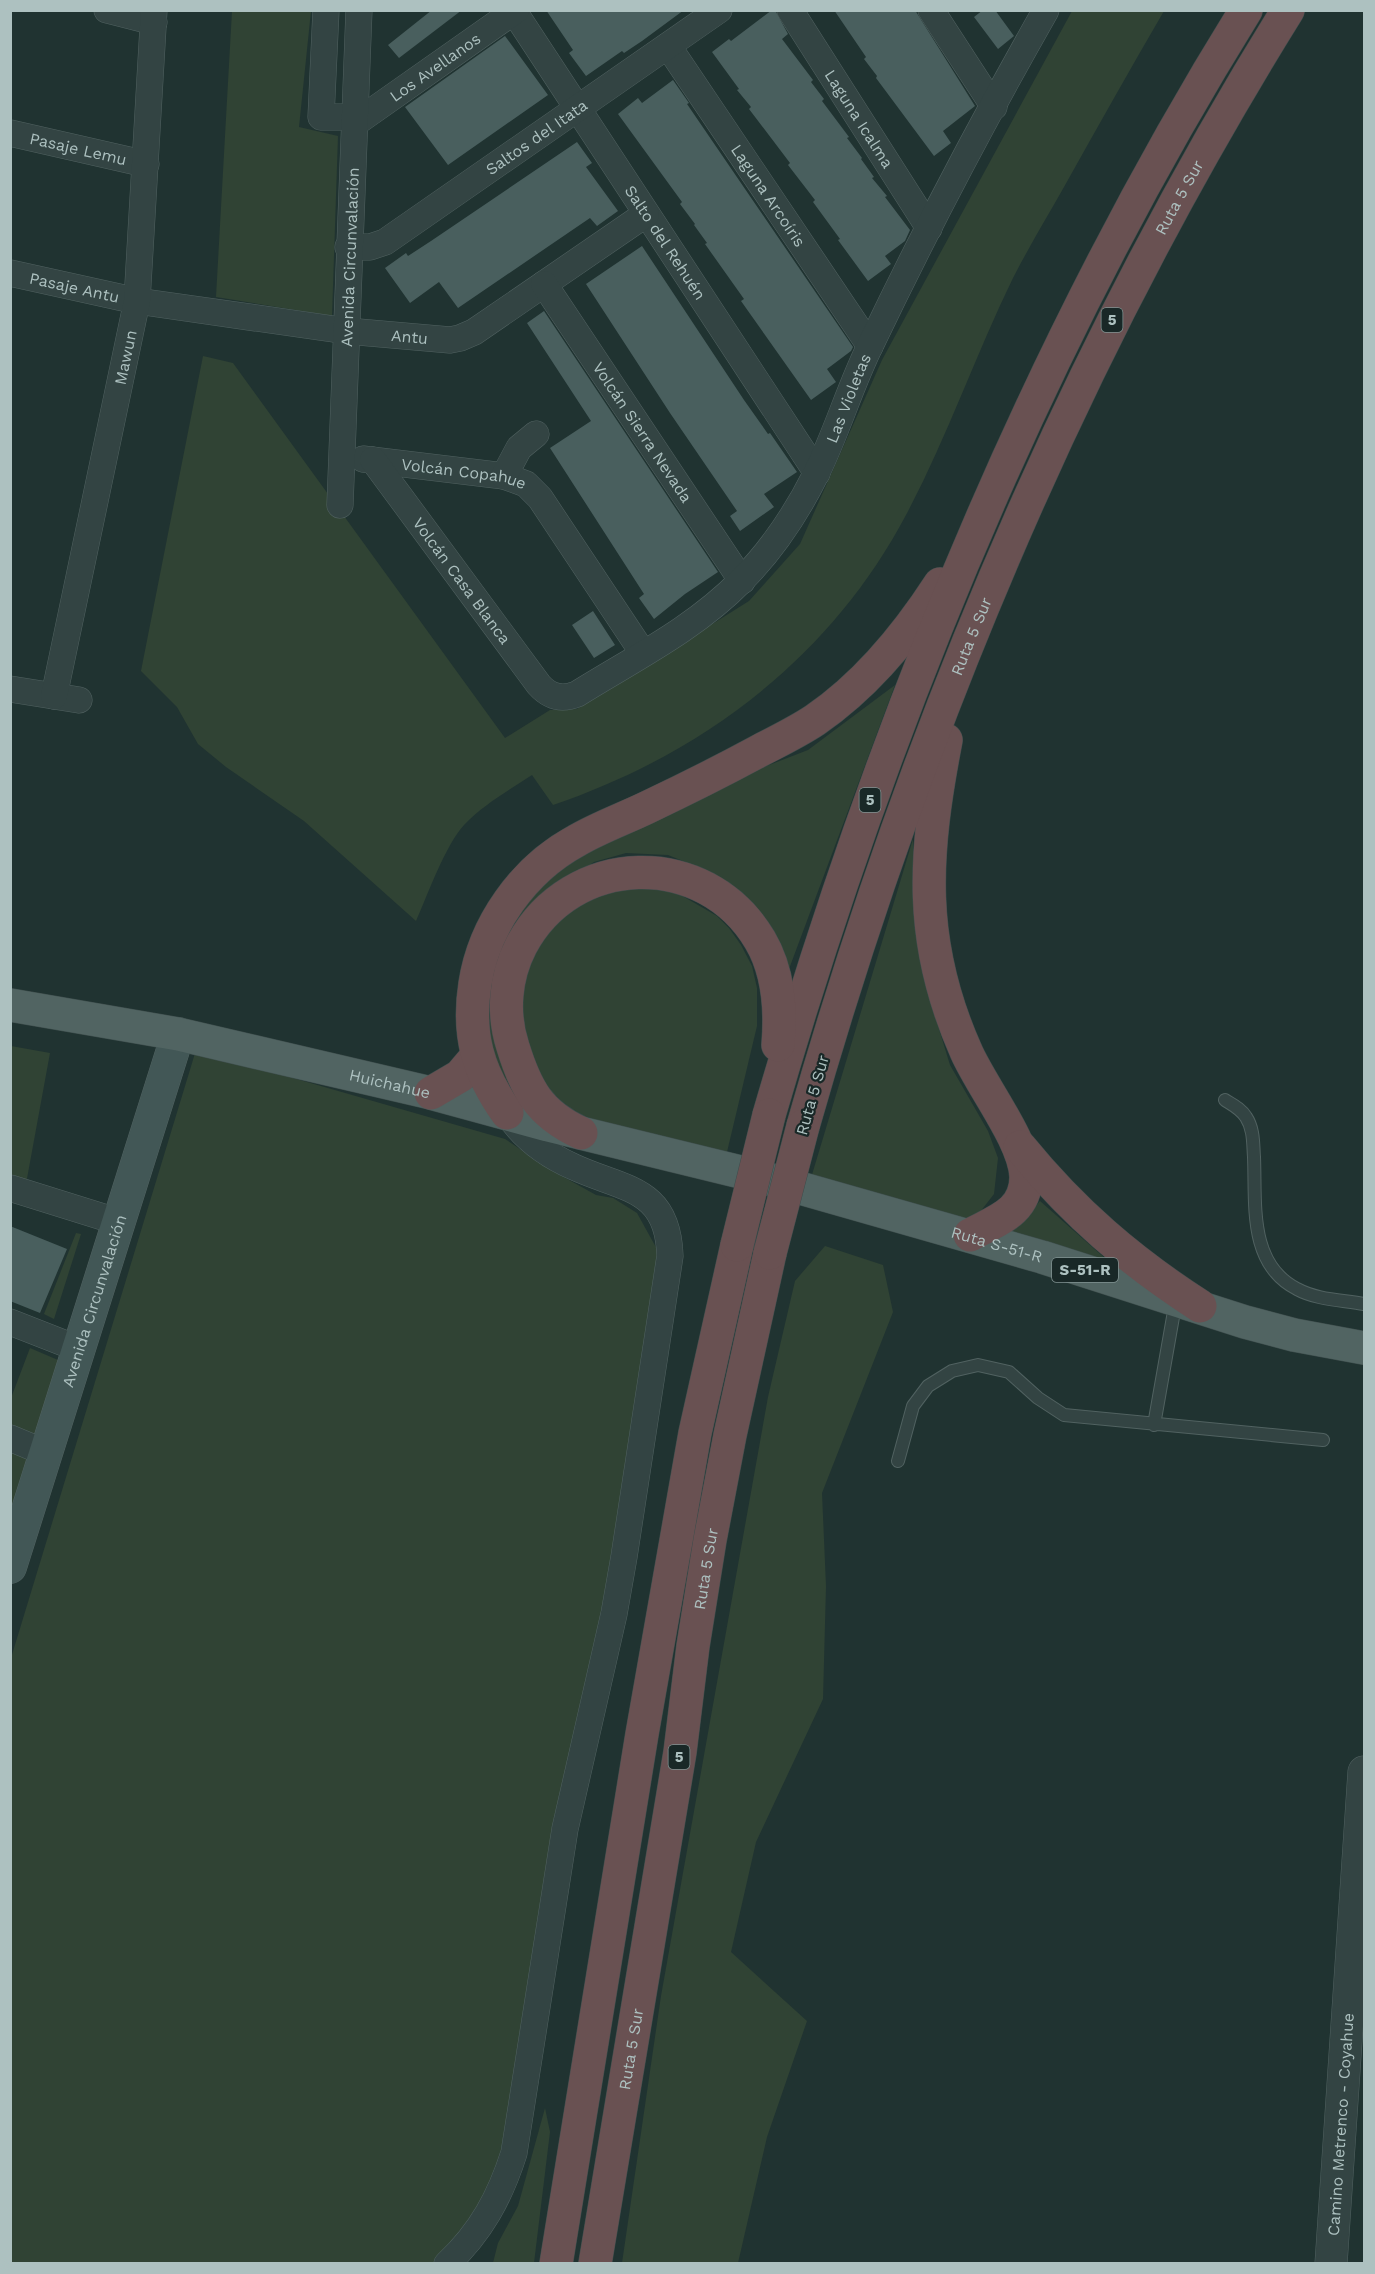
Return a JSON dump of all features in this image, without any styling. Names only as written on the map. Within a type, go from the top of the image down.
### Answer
[{"type":"highway","name":"Ruta 5 Sur","points":[[556,2264],[646,1711],[695,1433],[769,1115],[799,1011],[868,804],[907,698],[993,493],[1106,256],[1246,10]]},
{"type":"highway","name":"Ruta 5 Sur","points":[[595,2264],[678,1764],[710,1540],[730,1435],[770,1253],[802,1126],[843,988],[872,898],[930,737],[1013,532],[1115,315],[1207,145],[1288,10]]},
{"type":"highway","points":[[507,1113],[494,1093],[477,1056],[474,1035],[474,992],[482,955],[499,916],[527,879],[558,851],[576,840],[713,776],[791,734],[834,706],[871,672],[931,598],[993,493]]},
{"type":"highway","points":[[967,645],[951,712],[933,809],[928,869],[931,930],[938,971],[953,1021],[982,1082],[1017,1143],[1023,1158],[1026,1180],[1017,1204],[1003,1220],[970,1235]]},
{"type":"highway","points":[[580,1133],[545,1110],[527,1087],[520,1072],[507,1017],[510,975],[526,936],[553,904],[589,882],[628,872],[667,874],[704,887],[736,909],[760,940],[774,975],[780,1014],[769,1115]]},
{"type":"highway","points":[[431,1093],[460,1076],[477,1056]]},
{"type":"highway","points":[[1017,1143],[1046,1179],[1092,1225],[1188,1303]]},
{"type":"main road","name":"Huichahue","points":[[10,1005],[178,1034],[431,1093],[580,1133],[765,1178]]},
{"type":"main road","name":"Avenida Circunvalación","points":[[12,1557],[178,1034]]},
{"type":"main road","name":"Ruta S-51-R","points":[[765,1178],[970,1235],[1245,1323],[1365,1348]]},
{"type":"street","points":[[106,10],[154,16]]},
{"type":"street","points":[[326,10],[321,117],[354,120]]},
{"type":"street","name":"Avenida Circunvalación","points":[[340,505],[348,247],[359,10]]},
{"type":"street","name":"Saltos del Itata","points":[[348,247],[370,247],[385,242],[719,10]]},
{"type":"street","name":"Laguna Icalma","points":[[790,10],[929,228]]},
{"type":"street","name":"Las Violetas","points":[[555,696],[563,698],[577,694],[696,620],[742,580],[782,530],[817,473],[870,346],[929,228],[1046,10]]},
{"type":"street","name":"Los Avellanos","points":[[354,120],[514,11]]},
{"type":"street","name":"Salto del Rehuén","points":[[514,11],[817,473]]},
{"type":"street","points":[[935,12],[994,107]]},
{"type":"street","name":"Mawun","points":[[10,689],[66,698],[137,302],[154,16]]},
{"type":"street","name":"Laguna Arcoíris","points":[[668,46],[870,346]]},
{"type":"street","name":"Pasaje Lemu","points":[[10,133],[146,164]]},
{"type":"street","name":"Antu","points":[[137,302],[347,331],[441,340],[460,338],[474,332],[646,214]]},
{"type":"street","name":"Pasaje Antu","points":[[10,273],[137,302]]},
{"type":"street","name":"Volcán Sierra Nevada","points":[[544,284],[742,580]]},
{"type":"street","points":[[504,476],[519,448],[536,434]]},
{"type":"street","name":"Volcán Copahue","points":[[340,456],[504,476],[526,484],[540,498],[643,653]]},
{"type":"street","name":"Volcán Casa Blanca","points":[[373,460],[539,685],[555,696]]},
{"type":"street","points":[[447,2264],[465,2247],[491,2210],[514,2153],[565,1829],[614,1614],[624,1557],[670,1256],[670,1242],[662,1216],[643,1195],[630,1187],[573,1167],[553,1156],[524,1135],[507,1113]]},
{"type":"street","points":[[10,1188],[119,1222]]},
{"type":"street","points":[[10,1322],[79,1349]]},
{"type":"street","points":[[10,1438],[46,1453]]},
{"type":"street","name":"Camino Metrenco - Coyahue","points":[[1331,2264],[1357,2002],[1365,1772]]},
{"type":"lane","points":[[1225,1100],[1240,1110],[1253,1134],[1257,1233],[1264,1257],[1271,1268],[1288,1285],[1310,1295],[1365,1304]]},
{"type":"lane","points":[[1154,1425],[1188,1303]]},
{"type":"lane","points":[[898,1461],[913,1406],[928,1386],[952,1371],[978,1365],[1010,1372],[1038,1398],[1064,1415],[1323,1440]]},
{"type":"green space","points":[[232,11],[311,11],[299,127],[338,136],[332,316],[216,297]]},
{"type":"green space","points":[[1072,11],[1164,11],[1013,278],[921,486],[875,566],[840,613],[801,656],[758,694],[711,728],[661,758],[608,784],[553,805],[532,775],[505,792],[472,817],[457,834],[437,871],[416,921],[304,821],[226,767],[198,744],[177,707],[141,671],[203,356],[233,363],[505,738],[550,710],[577,709],[749,601],[800,544],[882,360]]},
{"type":"green space","points":[[895,685],[786,977],[739,894],[710,872],[668,855],[626,853],[594,862],[560,885],[501,963],[529,1103],[501,1094],[486,1059],[482,977],[501,925],[583,847],[720,784],[808,750]]},
{"type":"green space","points":[[913,839],[918,938],[932,1006],[950,1065],[988,1131],[998,1158],[994,1194],[980,1212],[965,1220],[811,1178]]},
{"type":"green space","points":[[628,888],[653,888],[679,894],[717,916],[741,945],[752,966],[757,988],[757,1026],[727,1152],[611,1125],[577,1112],[555,1095],[538,1074],[527,1051],[521,1025],[520,999],[525,972],[535,948],[551,926],[577,905],[607,893]]},
{"type":"green space","points":[[11,1046],[50,1053],[26,1184],[11,1178]]},
{"type":"green space","points":[[196,1050],[505,1139],[551,1170],[596,1195],[613,1198],[637,1213],[668,1269],[518,2134],[447,2263],[11,2264],[11,1658]]},
{"type":"green space","points":[[1040,1201],[1124,1275],[1008,1236]]},
{"type":"green space","points":[[76,1233],[81,1234],[54,1319],[44,1314]]},
{"type":"green space","points":[[825,1246],[883,1265],[893,1312],[822,1493],[826,1586],[823,1699],[756,1842],[731,1952],[807,2021],[767,2137],[738,2263],[622,2263],[661,1996],[768,1397],[795,1281]]},
{"type":"green space","points":[[30,1348],[58,1360],[11,1513],[11,1398]]},
{"type":"green space","points":[[545,2108],[550,2132],[534,2263],[493,2263],[498,2243],[518,2206]]},
{"type":"building","points":[[432,10],[462,10],[399,58],[388,45]]},
{"type":"building","points":[[546,10],[684,10],[642,41],[624,53],[622,51],[586,76],[569,53],[573,50]]},
{"type":"building","points":[[775,10],[788,34],[782,39],[813,80],[811,82],[824,99],[822,101],[849,137],[847,138],[874,177],[872,178],[910,230],[905,241],[885,256],[891,264],[868,281],[813,202],[815,200],[788,165],[790,163],[749,109],[751,107],[712,52],[729,39],[731,41]]},
{"type":"building","points":[[834,10],[915,10],[975,106],[943,131],[951,143],[934,156],[876,78],[877,76],[864,59],[866,57]]},
{"type":"building","points":[[983,10],[995,10],[1014,36],[998,49],[974,17]]},
{"type":"building","points":[[505,36],[548,95],[448,165],[405,107]]},
{"type":"building","points":[[673,80],[689,103],[687,104],[853,347],[827,369],[836,382],[811,400],[741,301],[744,299],[705,244],[707,243],[680,204],[682,202],[618,114],[638,98],[642,103]]},
{"type":"building","points":[[577,142],[592,163],[586,167],[618,211],[597,226],[590,218],[458,308],[439,282],[410,303],[385,268],[406,253],[408,256],[431,241]]},
{"type":"building","points":[[642,246],[744,400],[797,472],[764,494],[774,507],[740,531],[730,516],[737,511],[586,284]]},
{"type":"building","points":[[544,311],[718,572],[685,594],[654,619],[639,598],[644,594],[550,448],[591,421],[527,323]]},
{"type":"building","points":[[593,611],[615,645],[594,658],[572,625]]},
{"type":"building","points":[[10,1226],[67,1249],[40,1313],[10,1301]]}]
